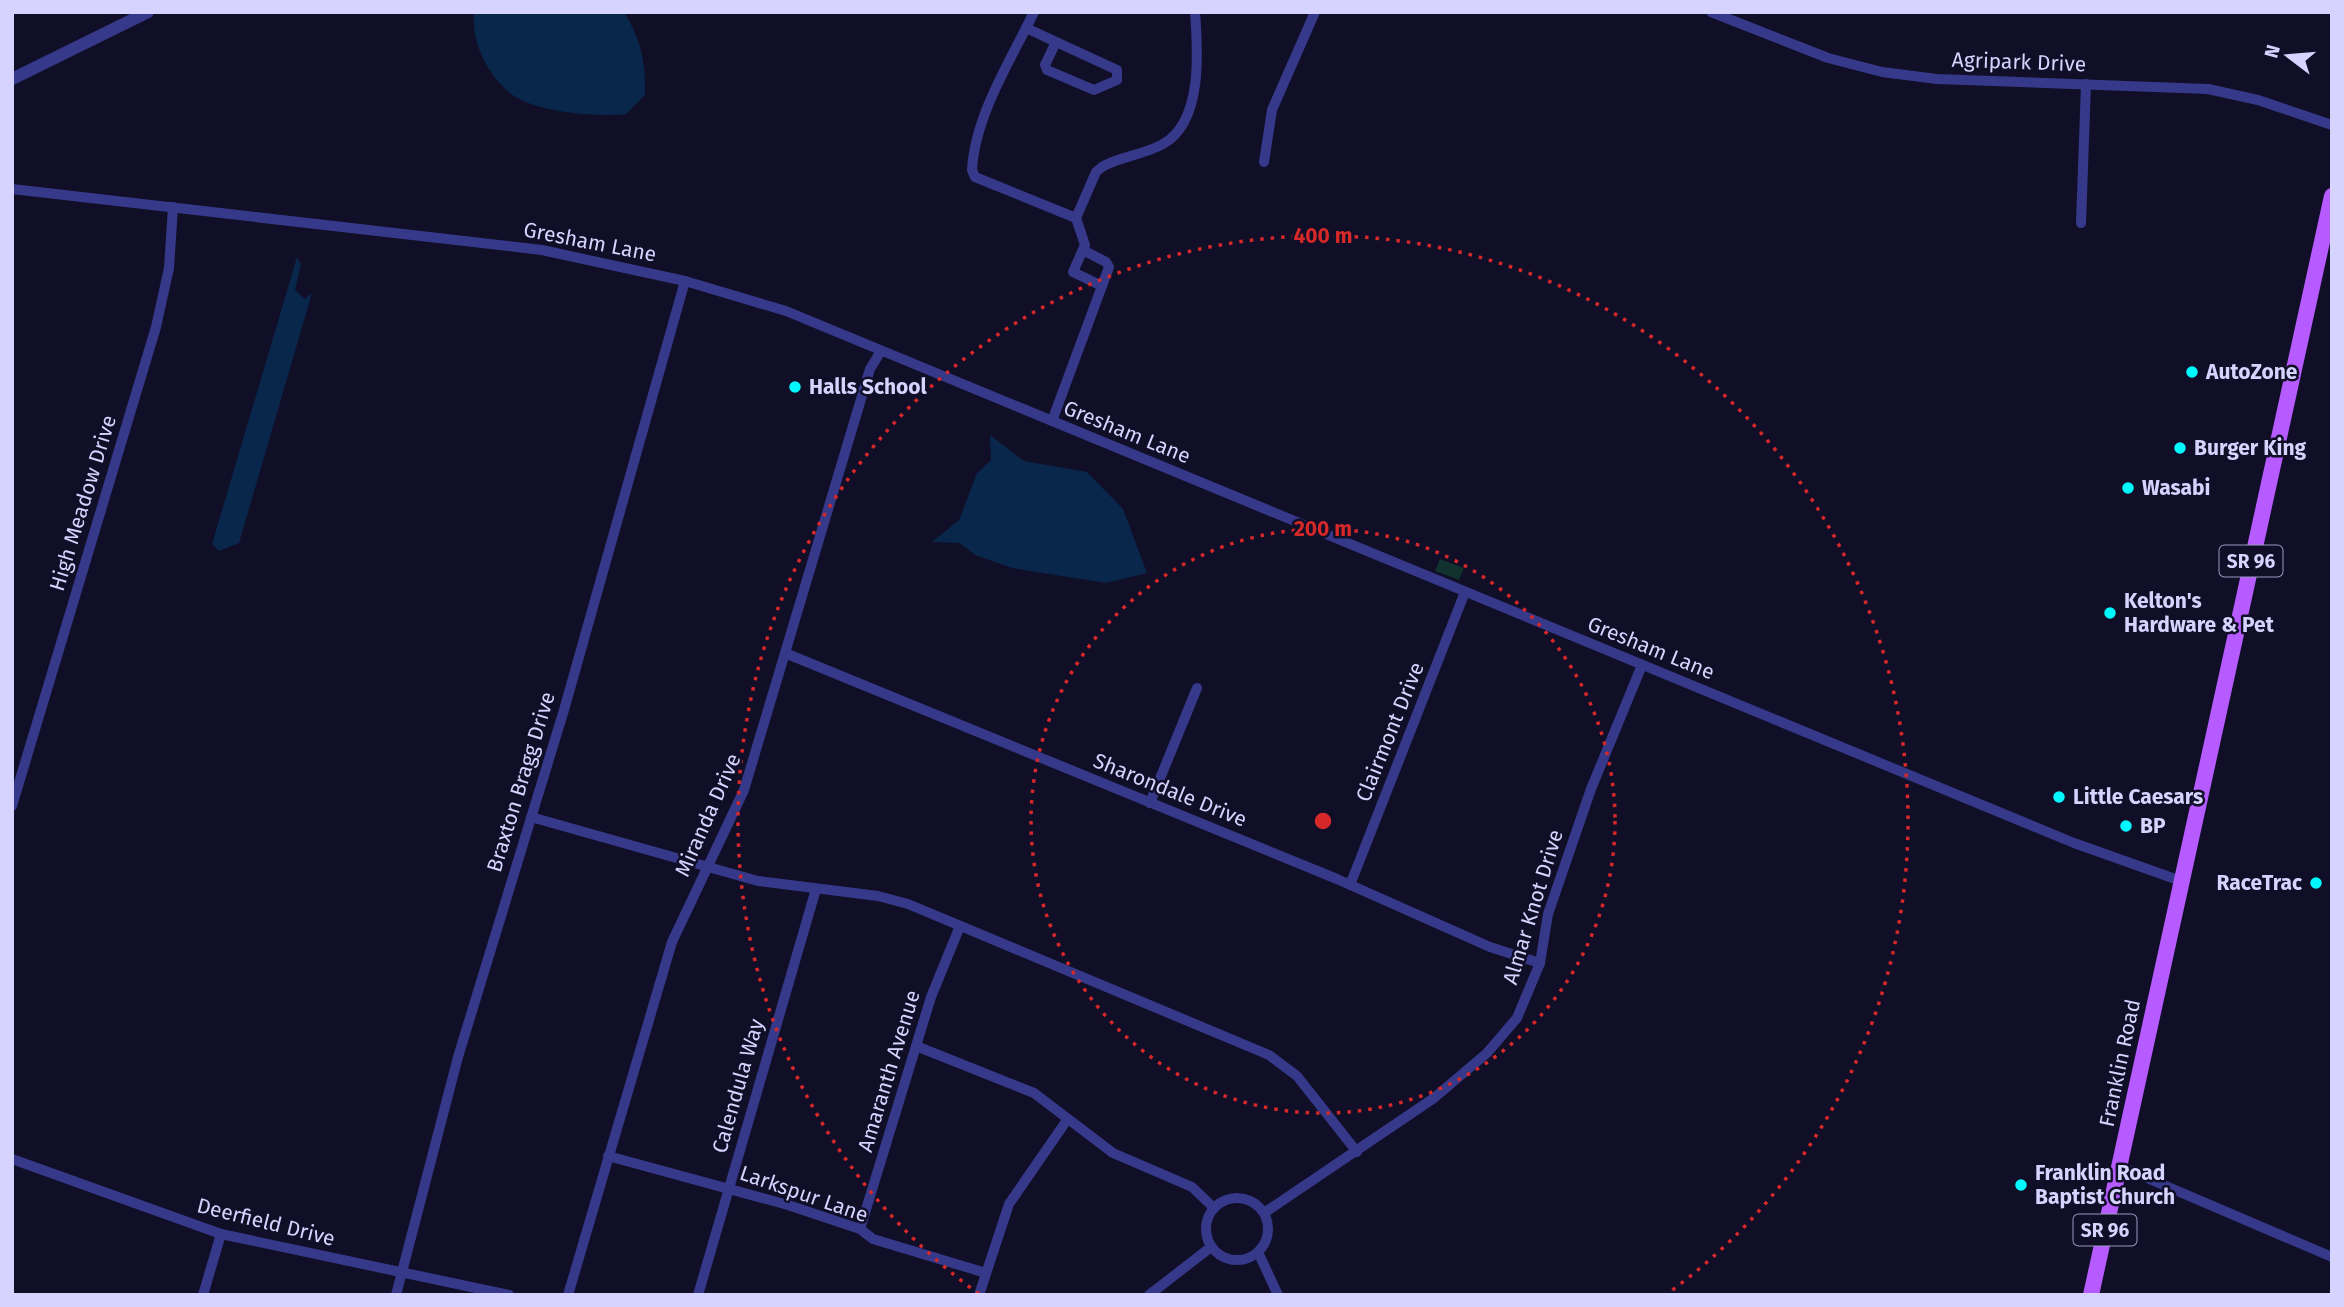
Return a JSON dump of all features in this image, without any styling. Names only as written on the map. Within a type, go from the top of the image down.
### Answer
[{"type":"main road","name":"SR 96","points":[[2181,881],[2332,196]]},
{"type":"main road","name":"Franklin Road","points":[[2091,1295],[2181,881]]},
{"type":"street","points":[[12,79],[148,12]]},
{"type":"street","points":[[1034,12],[1005,66],[989,104],[972,170],[975,177],[1076,218]]},
{"type":"street","points":[[1101,286],[1073,272],[1085,245],[1076,218],[1096,172],[1101,167],[1163,144],[1179,129],[1197,78],[1195,12]]},
{"type":"street","points":[[1264,162],[1272,110],[1315,12]]},
{"type":"street","name":"Agripark Drive","points":[[1711,12],[1828,58],[1882,72],[1937,79],[2208,89],[2258,100],[2332,125]]},
{"type":"street","points":[[1026,28],[1056,41],[1117,70],[1117,80],[1094,90],[1047,70],[1045,65],[1056,41]]},
{"type":"street","points":[[2081,223],[2086,83]]},
{"type":"street","name":"Gresham Lane","points":[[12,189],[542,250],[685,281],[786,311],[2074,843],[2181,881]]},
{"type":"street","name":"High Meadow Drive","points":[[12,806],[156,327],[169,268],[173,207]]},
{"type":"street","points":[[1052,421],[1109,267],[1106,262],[1083,250]]},
{"type":"street","name":"Braxton Bragg Drive","points":[[396,1295],[458,1057],[531,817],[685,281]]},
{"type":"street","name":"Miranda Drive","points":[[568,1295],[672,942],[744,790],[870,369],[881,351]]},
{"type":"street","name":"Clairmont Drive","points":[[1350,885],[1465,592]]},
{"type":"street","name":"Sharondale Drive","points":[[785,653],[1350,885],[1490,947],[1539,963]]},
{"type":"street","name":"Almar Knot Drive","points":[[1264,1213],[1434,1098],[1487,1053],[1517,1018],[1539,963],[1548,914],[1592,786],[1642,665]]},
{"type":"street","points":[[1150,803],[1197,688]]},
{"type":"street","points":[[531,817],[758,881],[878,896],[960,926],[1269,1055],[1297,1076],[1357,1152]]},
{"type":"street","name":"Calendula Way","points":[[698,1295],[816,889]]},
{"type":"street","name":"Amaranth Avenue","points":[[860,1229],[931,997],[960,926]]},
{"type":"street","points":[[916,1046],[1022,1086],[1113,1153],[1192,1187],[1214,1208]]},
{"type":"street","points":[[979,1295],[1009,1204],[1067,1120]]},
{"type":"street","name":"Larkspur Lane","points":[[608,1156],[860,1229],[873,1239],[986,1273]]},
{"type":"street","name":"Deerfield Drive","points":[[12,1159],[220,1234],[509,1295]]},
{"type":"street","points":[[2119,1166],[2332,1257]]},
{"type":"street","points":[[1239,1198],[1250,1200],[1264,1213],[1268,1236],[1258,1252],[1236,1261],[1219,1255],[1211,1247],[1206,1226],[1214,1208],[1230,1199],[1239,1198]]},
{"type":"street","points":[[203,1295],[220,1234]]},
{"type":"street","points":[[1149,1295],[1211,1247]]},
{"type":"street","points":[[1258,1252],[1278,1295]]},
{"type":"green space","points":[[1440,559],[1464,568],[1459,580],[1435,571]]},
{"type":"water","points":[[474,12],[624,12],[635,32],[641,52],[645,72],[645,95],[626,114],[614,115],[566,112],[521,100],[494,77],[482,57],[475,35]]},
{"type":"water","points":[[297,257],[301,265],[295,290],[305,299],[312,293],[239,543],[219,551],[212,544]]},
{"type":"water","points":[[990,435],[1024,461],[1087,472],[1123,509],[1147,573],[1106,583],[1012,568],[975,555],[960,543],[932,542],[959,520],[977,473],[991,460]]},
{"type":"place","name":"AutoZone","points":[[2192,372]]},
{"type":"place","name":"Halls School","points":[[795,387]]},
{"type":"place","name":"Burger King","points":[[2180,448]]},
{"type":"place","name":"Wasabi","points":[[2128,488]]},
{"type":"place","name":"Kelton's Hardware & Pet","points":[[2110,613]]},
{"type":"place","name":"Little Caesars","points":[[2059,797]]},
{"type":"place","name":"BP","points":[[2126,826]]},
{"type":"place","name":"RaceTrac","points":[[2316,883]]},
{"type":"place","name":"Franklin Road Baptist Church","points":[[2021,1185]]}]
